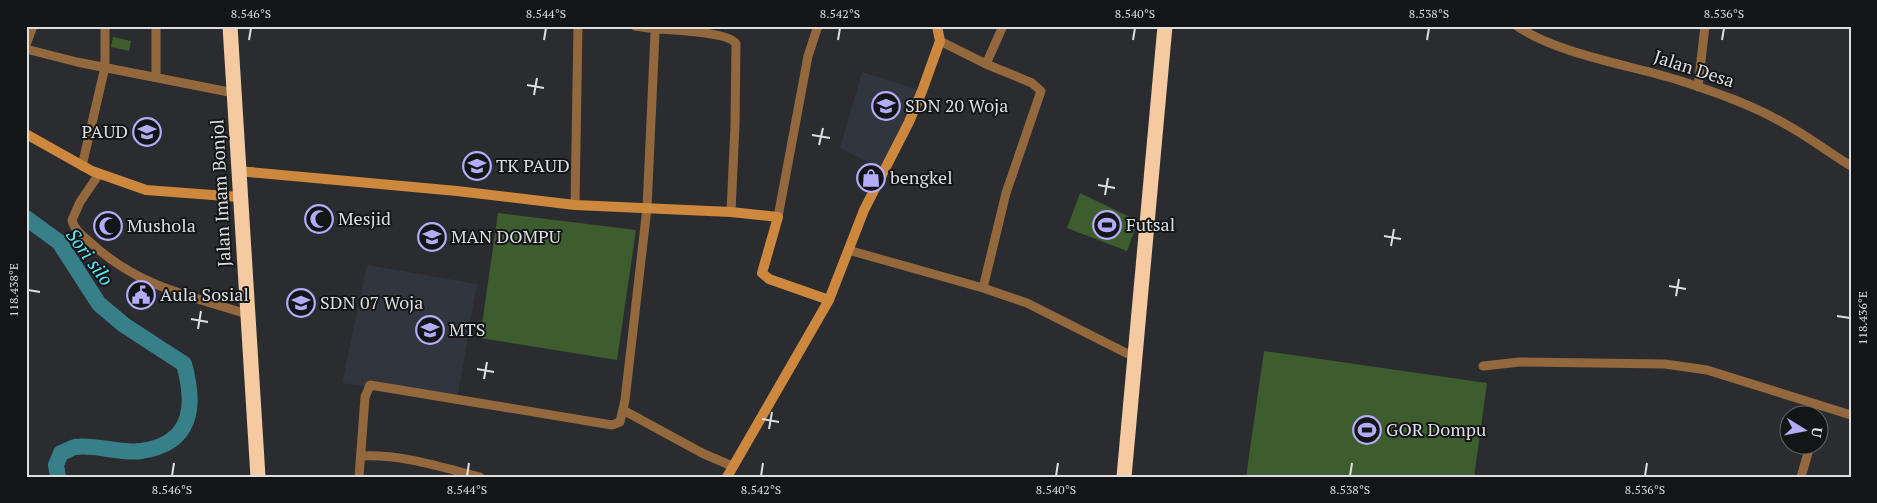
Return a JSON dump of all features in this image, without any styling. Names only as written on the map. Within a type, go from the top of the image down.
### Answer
[{"type":"highway","name":"Jalan Imam Bonjol","points":[[230,26],[239,197],[258,477]]},
{"type":"highway","points":[[1124,477],[1165,26]]},
{"type":"street","points":[[26,45],[33,26]]},
{"type":"street","points":[[82,166],[105,68],[105,26]]},
{"type":"street","points":[[156,26],[156,78]]},
{"type":"street","points":[[575,205],[578,26]]},
{"type":"street","points":[[635,26],[730,38],[736,44],[731,212]]},
{"type":"street","points":[[818,26],[808,56],[778,218],[762,273],[769,279],[829,300]]},
{"type":"street","points":[[726,477],[829,300],[864,210],[908,122],[940,41],[937,26]]},
{"type":"street","points":[[986,64],[1002,26]]},
{"type":"street","name":"Jalan Desa","points":[[1517,26],[1528,34],[1564,48],[1736,100],[1774,118],[1851,166]]},
{"type":"street","points":[[1698,87],[1705,26]]},
{"type":"street","points":[[359,477],[365,397],[368,386],[371,385],[612,425],[620,422],[648,208],[656,29]]},
{"type":"street","points":[[940,41],[986,64],[1032,83],[1041,91],[1006,194],[983,288]]},
{"type":"street","points":[[26,49],[105,68],[234,93]]},
{"type":"street","points":[[26,134],[99,174],[146,190],[239,197]]},
{"type":"street","points":[[238,171],[457,191],[575,205],[731,212],[778,218]]},
{"type":"street","points":[[99,174],[80,202],[72,220],[76,229],[88,241],[111,261],[148,283],[247,314]]},
{"type":"street","points":[[848,250],[983,288],[1027,303],[1136,358]]},
{"type":"street","points":[[1483,366],[1520,362],[1665,364],[1708,370],[1805,406]]},
{"type":"street","points":[[623,410],[702,453],[732,466]]},
{"type":"street","points":[[1830,413],[1851,415]]},
{"type":"street","points":[[361,456],[384,456],[425,462],[480,477]]},
{"type":"street","points":[[1801,477],[1807,456]]},
{"type":"shaded area","points":[[862,72],[919,90],[896,143],[880,168],[840,148]]},
{"type":"shaded area","points":[[367,265],[477,284],[457,400],[342,383]]},
{"type":"green space","points":[[113,37],[131,41],[129,51],[111,47]]},
{"type":"green space","points":[[1080,193],[1138,221],[1127,251],[1067,228]]},
{"type":"green space","points":[[498,213],[636,230],[617,360],[480,338]]},
{"type":"green space","name":"GOR Dompu","points":[[1264,351],[1487,383],[1474,477],[1246,477]]},
{"type":"waterway","name":"Sori silo","points":[[26,218],[59,242],[99,304],[124,325],[184,364],[190,395],[186,421],[180,432],[171,440],[158,447],[133,452],[83,446],[73,448],[61,453],[56,465],[58,477]]},
{"type":"place","name":"SDN 20 Woja","points":[[886,106]]},
{"type":"place","name":"PAUD","points":[[147,132]]},
{"type":"place","name":"TK PAUD","points":[[477,166]]},
{"type":"place","name":"bengkel","points":[[871,178]]},
{"type":"place","name":"Mesjid","points":[[319,219]]},
{"type":"place","name":"Futsal","points":[[1107,225]]},
{"type":"place","name":"Mushola","points":[[108,226]]},
{"type":"place","name":"MAN DOMPU","points":[[432,237]]},
{"type":"place","name":"Aula Sosial","points":[[141,295]]},
{"type":"place","name":"SDN 07 Woja","points":[[301,303]]},
{"type":"place","name":"MTS","points":[[430,330]]},
{"type":"place","name":"GOR Dompu","points":[[1367,430]]}]
